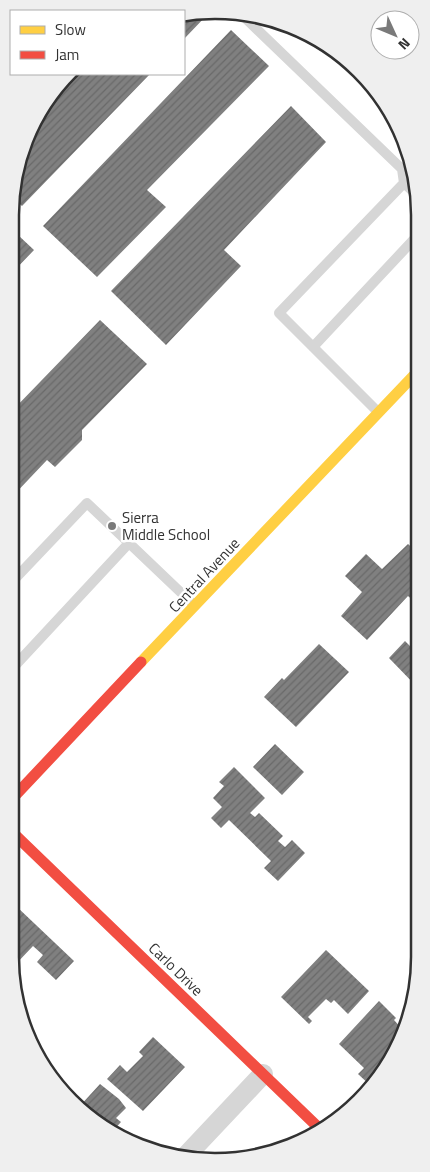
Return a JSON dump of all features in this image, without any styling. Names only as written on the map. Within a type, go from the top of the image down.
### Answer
[{"type":"main road","name":"Central Avenue","points":[[19,791],[411,378]]},
{"type":"main road","name":"Carlo Drive","points":[[19,839],[316,1125]]},
{"type":"street","points":[[189,1152],[263,1074]]},
{"type":"lane","points":[[249,22],[402,168],[404,183],[410,188]]},
{"type":"lane","points":[[378,412],[279,313],[404,183]]},
{"type":"lane","points":[[313,347],[411,242]]},
{"type":"lane","points":[[19,575],[87,503],[195,606]]},
{"type":"lane","points":[[19,661],[129,543]]},
{"type":"building","points":[[203,19],[185,38],[185,21]]},
{"type":"building","points":[[231,30],[269,66],[147,190],[166,207],[97,277],[43,226]]},
{"type":"building","points":[[78,75],[149,75],[22,206],[19,203],[20,189],[29,152],[45,117],[66,88]]},
{"type":"building","points":[[291,106],[326,142],[224,250],[241,266],[166,345],[111,291]]},
{"type":"building","points":[[19,236],[34,250],[19,266]]},
{"type":"building","points":[[100,320],[147,364],[82,430],[82,440],[55,467],[47,460],[19,490],[19,404]]},
{"type":"building","points":[[408,544],[411,547],[411,599],[408,596],[367,640],[341,616],[362,592],[345,576],[366,554],[382,569]]},
{"type":"building","points":[[405,641],[411,647],[411,681],[389,658]]},
{"type":"building","points":[[319,644],[349,672],[296,727],[264,697],[282,678],[284,680]]},
{"type":"building","points":[[275,744],[304,772],[282,795],[253,767]]},
{"type":"building","points":[[234,767],[265,798],[250,813],[255,817],[259,813],[283,836],[278,841],[285,847],[292,840],[305,853],[278,881],[264,868],[271,861],[229,820],[221,828],[211,818],[222,807],[213,798],[224,786],[219,782]]},
{"type":"building","points":[[19,909],[74,961],[56,980],[37,962],[43,955],[33,946],[19,961]]},
{"type":"building","points":[[326,950],[369,991],[348,1014],[334,1000],[331,1003],[326,999],[308,1017],[312,1021],[309,1024],[281,997]]},
{"type":"building","points":[[379,1001],[396,1018],[394,1020],[399,1025],[391,1044],[366,1082],[358,1074],[364,1068],[339,1044]]},
{"type":"building","points":[[153,1037],[185,1067],[143,1111],[107,1079],[120,1065],[127,1072],[143,1056],[139,1052]]},
{"type":"building","points":[[100,1084],[119,1099],[126,1108],[116,1118],[121,1122],[117,1127],[83,1102]]},
{"type":"traffic: slow","points":[[141,662],[411,378]]},
{"type":"traffic: jam","points":[[19,791],[141,662]]},
{"type":"traffic: jam","points":[[19,839],[316,1125]]},
{"type":"place","name":"Sierra Middle School","points":[[112,526]]}]
